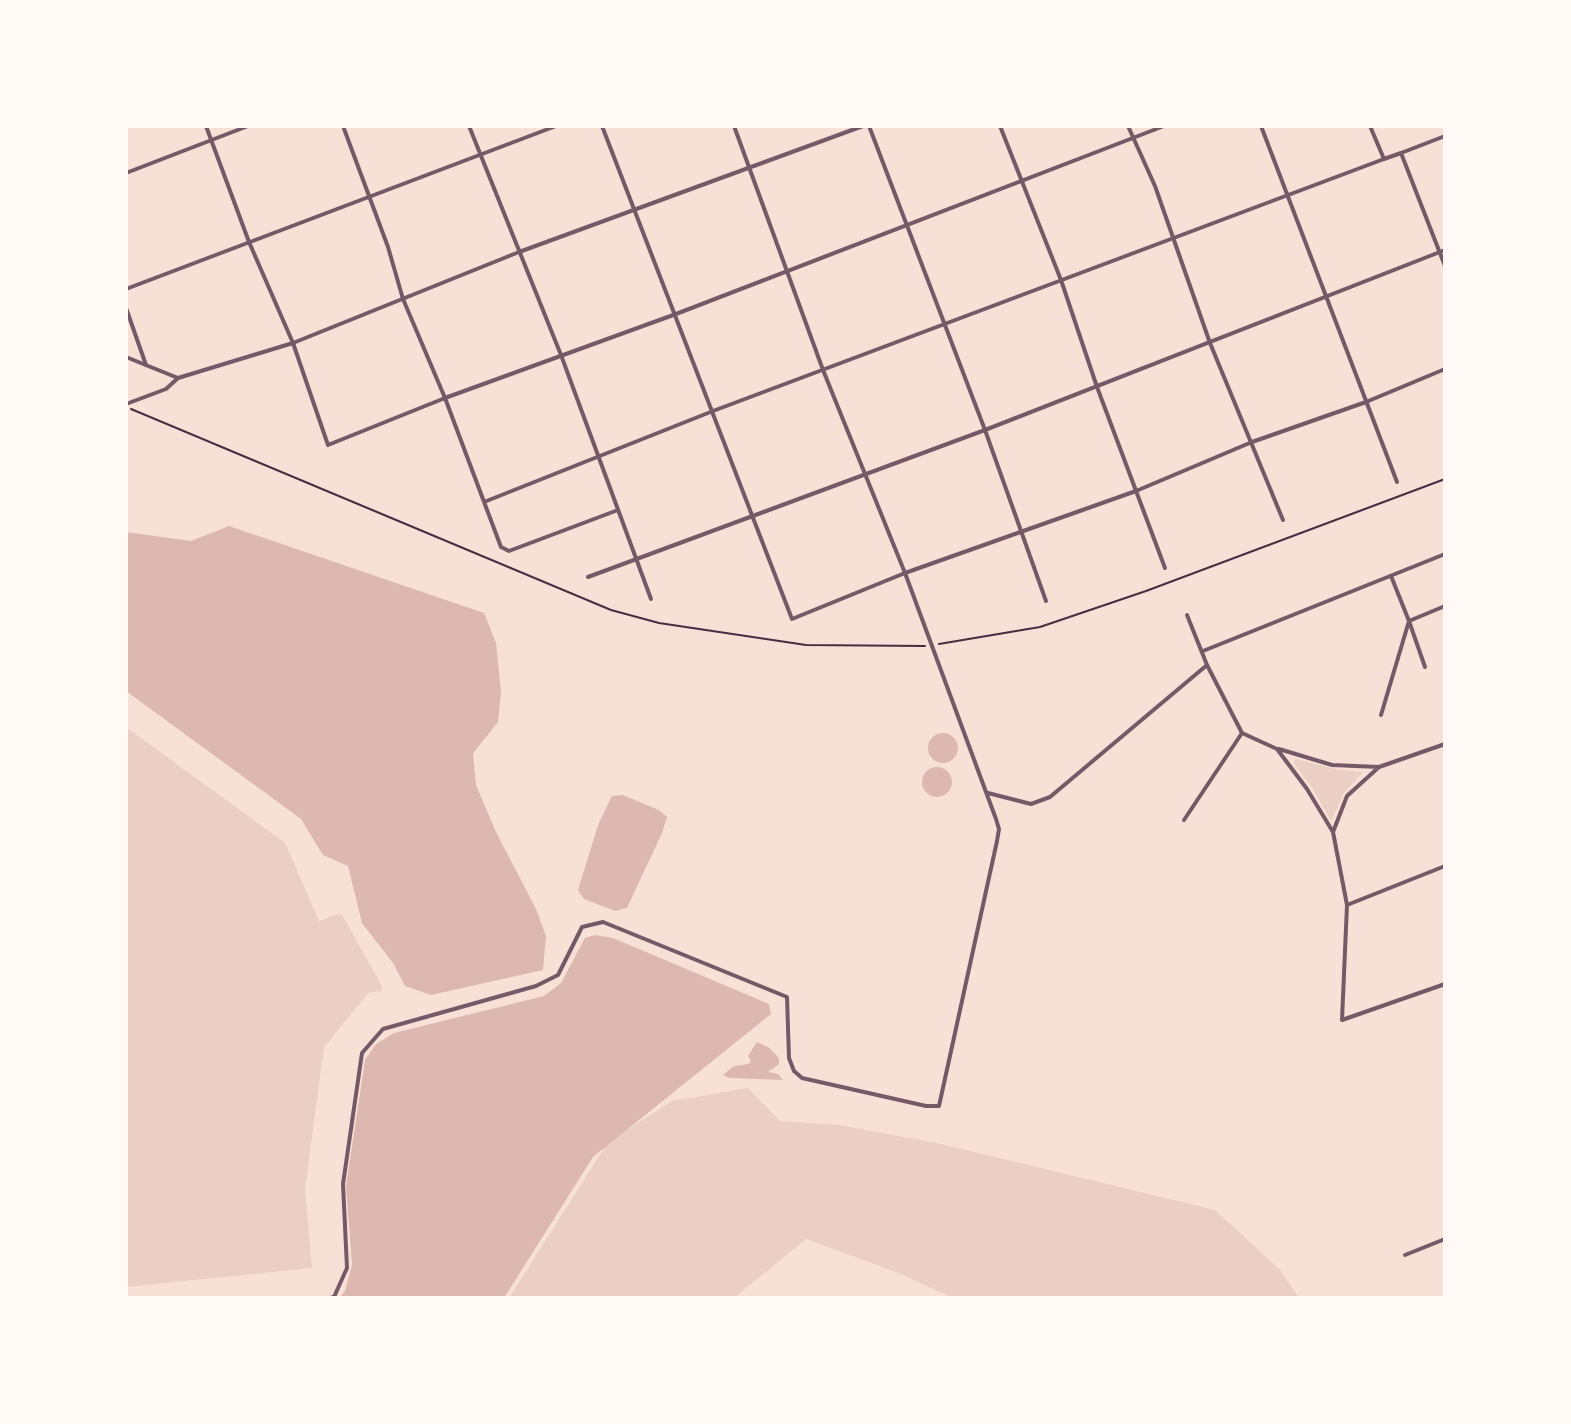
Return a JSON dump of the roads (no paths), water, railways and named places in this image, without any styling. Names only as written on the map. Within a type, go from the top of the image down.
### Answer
[{"type":"street","points":[[206,126],[249,242],[293,343],[328,445],[1164,126]]},
{"type":"street","points":[[126,173],[248,126]]},
{"type":"street","points":[[343,126],[388,247],[403,299],[445,398],[501,547],[509,551],[618,510]]},
{"type":"street","points":[[469,126],[561,355],[651,599]]},
{"type":"street","points":[[126,289],[556,126]]},
{"type":"street","points":[[602,126],[792,619],[905,573],[1136,491],[1252,442],[1366,402],[1445,369]]},
{"type":"street","points":[[330,1298],[334,1297],[347,1268],[343,1184],[362,1053],[383,1029],[536,986],[558,975],[582,927],[603,922],[787,997],[789,1058],[794,1071],[802,1078],[926,1106],[939,1106],[999,829],[867,473],[786,272],[734,126]]},
{"type":"street","points":[[126,406],[166,389],[178,378],[293,343],[519,252],[748,166],[866,126],[985,430],[1046,601]]},
{"type":"street","points":[[1000,126],[1061,280],[1097,387],[1165,568]]},
{"type":"street","points":[[1128,126],[1155,186],[1210,343],[1283,520]]},
{"type":"street","points":[[1261,126],[1397,482]]},
{"type":"street","points":[[1370,126],[1384,159]]},
{"type":"street","points":[[484,502],[713,411],[1445,136]]},
{"type":"street","points":[[1401,153],[1442,251],[1445,266]]},
{"type":"street","points":[[588,577],[985,430],[1442,251]]},
{"type":"street","points":[[126,308],[146,365]]},
{"type":"street","points":[[126,357],[178,378]]},
{"type":"street","points":[[1203,651],[1445,554]]},
{"type":"street","points":[[1391,576],[1425,667]]},
{"type":"street","points":[[1409,621],[1445,606]]},
{"type":"street","points":[[1187,615],[1207,665],[1242,733],[1277,749],[1332,765],[1379,767],[1445,744]]},
{"type":"street","points":[[1381,715],[1409,621]]},
{"type":"street","points":[[988,793],[1031,804],[1050,797],[1207,665]]},
{"type":"street","points":[[1184,820],[1242,733]]},
{"type":"street","points":[[1277,749],[1307,789],[1333,832],[1347,905],[1342,1020],[1445,984]]},
{"type":"street","points":[[1333,832],[1347,796],[1379,767]]},
{"type":"street","points":[[1347,905],[1445,866]]},
{"type":"street","points":[[1405,1255],[1445,1239]]}]
